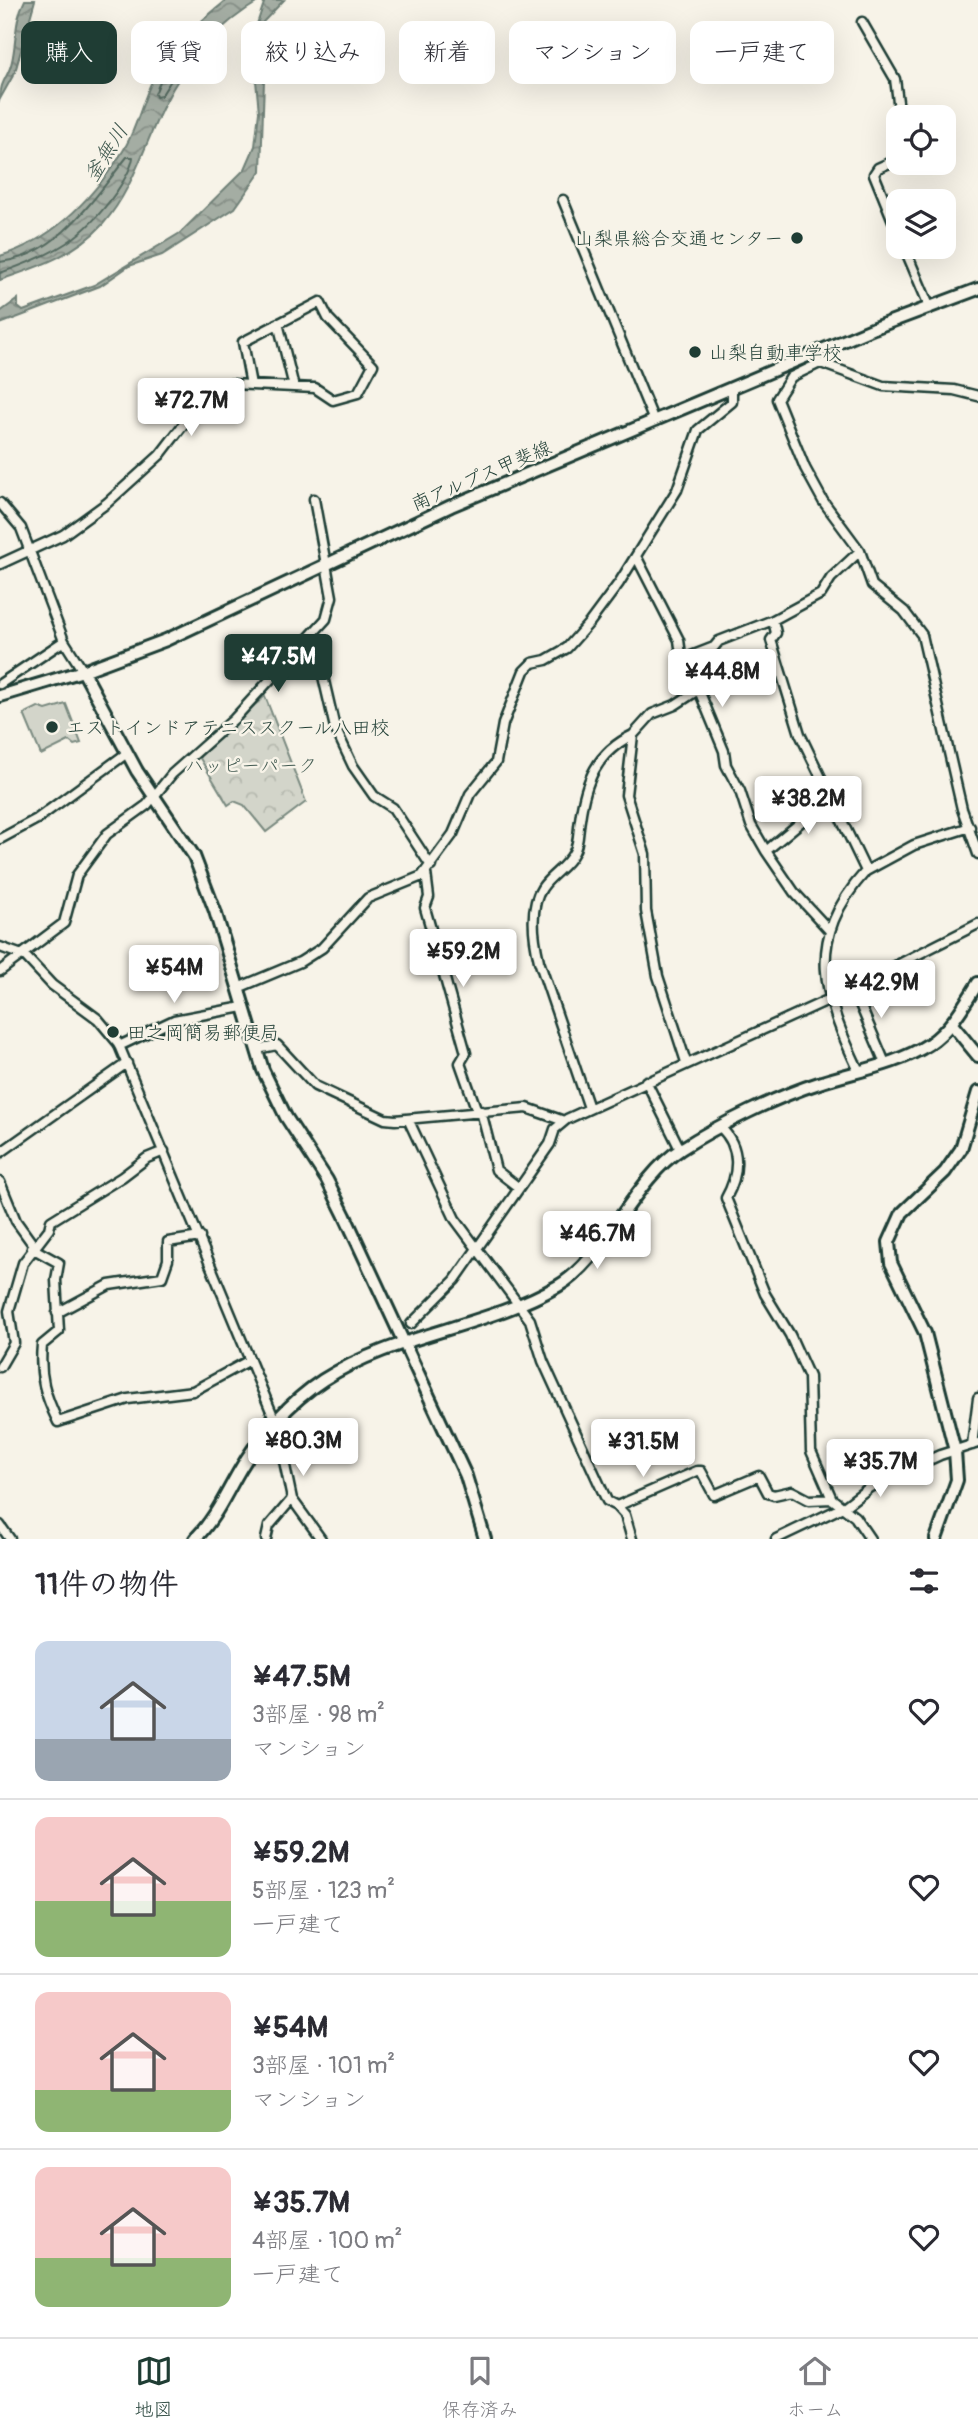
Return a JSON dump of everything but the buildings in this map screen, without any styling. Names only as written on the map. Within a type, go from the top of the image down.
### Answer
[{"type":"street","points":[[862,22],[895,79],[898,105]]},
{"type":"street","points":[[886,164],[878,168],[874,174],[886,204]]},
{"type":"street","points":[[562,200],[654,421]]},
{"type":"street","points":[[909,259],[930,308]]},
{"type":"street","name":"南アルプス甲斐線","points":[[0,696],[83,671],[166,640],[451,506],[805,356],[978,289]]},
{"type":"street","points":[[0,564],[31,552],[70,531],[142,475],[203,399],[231,384],[251,386],[315,388],[333,400],[354,394],[373,365],[328,318],[320,302],[243,342],[251,386]]},
{"type":"street","points":[[278,323],[294,387]]},
{"type":"street","points":[[805,356],[892,388],[954,390],[978,396]]},
{"type":"street","points":[[820,363],[791,377],[777,399],[823,501],[860,551],[872,585],[904,611],[922,635],[962,809],[978,855]]},
{"type":"street","points":[[782,366],[791,377]]},
{"type":"street","points":[[238,988],[300,962],[322,948],[368,898],[428,870],[453,834],[470,794],[496,762],[503,724],[524,671],[532,663],[546,660],[576,639],[636,556],[677,490],[698,430],[732,402],[732,389]]},
{"type":"street","points":[[0,971],[55,933],[64,923],[70,890],[85,860],[107,834],[147,805],[172,774],[234,719],[326,619],[332,597],[314,499]]},
{"type":"street","points":[[0,503],[21,528],[64,641],[127,752],[194,856],[215,911],[257,1049],[286,1117],[327,1180],[466,1476],[485,1539]]},
{"type":"street","points":[[829,930],[794,892],[751,825],[691,671],[691,656],[714,647],[719,641],[773,620],[821,594],[831,578],[860,551]]},
{"type":"street","points":[[636,556],[679,640],[683,669],[691,671]]},
{"type":"street","points":[[773,620],[776,633],[771,640],[800,734],[866,871]]},
{"type":"street","points":[[0,684],[64,641]]},
{"type":"street","points":[[304,645],[322,672],[335,728],[353,766],[374,796],[393,808],[428,870],[429,897],[425,908],[466,1053],[460,1063],[479,1111],[496,1170],[519,1188]]},
{"type":"street","points":[[589,1108],[539,961],[534,940],[536,909],[542,887],[576,850],[586,785],[595,766],[611,747],[633,735],[652,714],[675,705],[698,690]]},
{"type":"street","points":[[633,735],[625,795],[647,862],[646,911],[659,976],[686,1062]]},
{"type":"street","points":[[0,839],[37,819],[127,752]]},
{"type":"street","points":[[766,851],[831,797]]},
{"type":"street","points":[[859,1071],[836,1020],[825,965],[829,930],[838,908],[866,871],[914,845],[970,827]]},
{"type":"street","points":[[411,1324],[455,1280],[550,1144],[555,1129],[564,1121],[686,1062],[830,999],[978,924]]},
{"type":"street","points":[[0,947],[21,954],[52,985],[98,1019],[119,1046],[276,1423],[292,1499],[321,1539]]},
{"type":"street","points":[[195,1539],[222,1505],[253,1450],[276,1423],[323,1380],[404,1344],[519,1304],[562,1284],[658,1168],[680,1149],[799,1090],[885,1063],[930,1043],[951,1023],[978,983]]},
{"type":"street","points":[[853,988],[885,1063]]},
{"type":"street","points":[[119,1046],[174,1020],[243,1007]]},
{"type":"street","points":[[951,1023],[978,1056]]},
{"type":"street","points":[[257,1049],[277,1045],[315,1086],[385,1118],[408,1119],[527,1108],[564,1121]]},
{"type":"street","points":[[0,1153],[127,1063]]},
{"type":"street","points":[[646,1081],[680,1149]]},
{"type":"street","points":[[936,1539],[957,1480],[955,1451],[929,1344],[915,1308],[891,1263],[889,1242],[902,1213],[945,1172],[961,1149],[978,1092]]},
{"type":"street","points":[[408,1119],[455,1219],[530,1320],[544,1362],[607,1501],[617,1506],[625,1515],[632,1539]]},
{"type":"street","points":[[720,1127],[732,1144],[738,1170],[726,1198],[765,1294],[809,1377],[811,1451],[832,1499]]},
{"type":"street","points":[[0,1367],[14,1343],[9,1311],[23,1263],[49,1230],[51,1221],[122,1177],[147,1157],[164,1151]]},
{"type":"street","points":[[0,1182],[16,1221],[34,1247],[59,1263],[57,1313],[60,1331],[42,1345],[40,1372],[44,1394],[58,1422],[128,1399],[193,1391],[250,1360]]},
{"type":"street","points":[[57,1313],[109,1284],[162,1277],[168,1260],[168,1242],[200,1237]]},
{"type":"street","points":[[776,1539],[845,1506],[870,1487],[975,1444],[978,1398]]},
{"type":"street","points":[[617,1506],[697,1471],[701,1471],[714,1495],[759,1476],[768,1493],[774,1495],[792,1491],[809,1500],[832,1499],[845,1506],[870,1539]]},
{"type":"street","points":[[265,1539],[269,1526],[292,1499]]},
{"type":"street","points":[[0,1525],[10,1539]]},
{"type":"green space","name":"ハッピーパーク","points":[[265,696],[306,802],[266,832],[244,805],[234,801],[228,805],[198,755]]},
{"type":"green space","name":"エストインドアテニススクール八田校","points":[[66,704],[81,743],[74,745],[69,741],[41,755],[24,714],[38,707],[46,710]]},
{"type":"water","points":[[25,0],[35,0],[29,21],[21,21],[21,50],[15,72],[0,99],[1,87],[12,61],[21,8]]},
{"type":"water","points":[[227,0],[261,0],[227,24],[227,21],[202,21]]},
{"type":"water","points":[[265,0],[284,0],[264,21],[258,21]]},
{"type":"water","points":[[176,84],[130,182],[103,224],[68,252],[0,280],[0,256],[19,249],[54,228],[99,185],[128,142],[150,86]]},
{"type":"water","points":[[256,84],[264,84],[261,171],[235,208],[162,255],[129,266],[100,286],[0,324],[0,312],[18,299],[18,307],[23,311],[94,285],[180,233],[245,169],[255,146],[259,112]]},
{"type":"place","name":"山梨県総合交通センター","points":[[797,238]]},
{"type":"place","name":"山梨自動車学校","points":[[695,352]]},
{"type":"place","name":"エストインドアテニススクール八田校","points":[[52,727]]},
{"type":"place","name":"田之岡簡易郵便局","points":[[113,1032]]},
{"type":"water label","name":"釜無川","points":[[106,153]]}]
